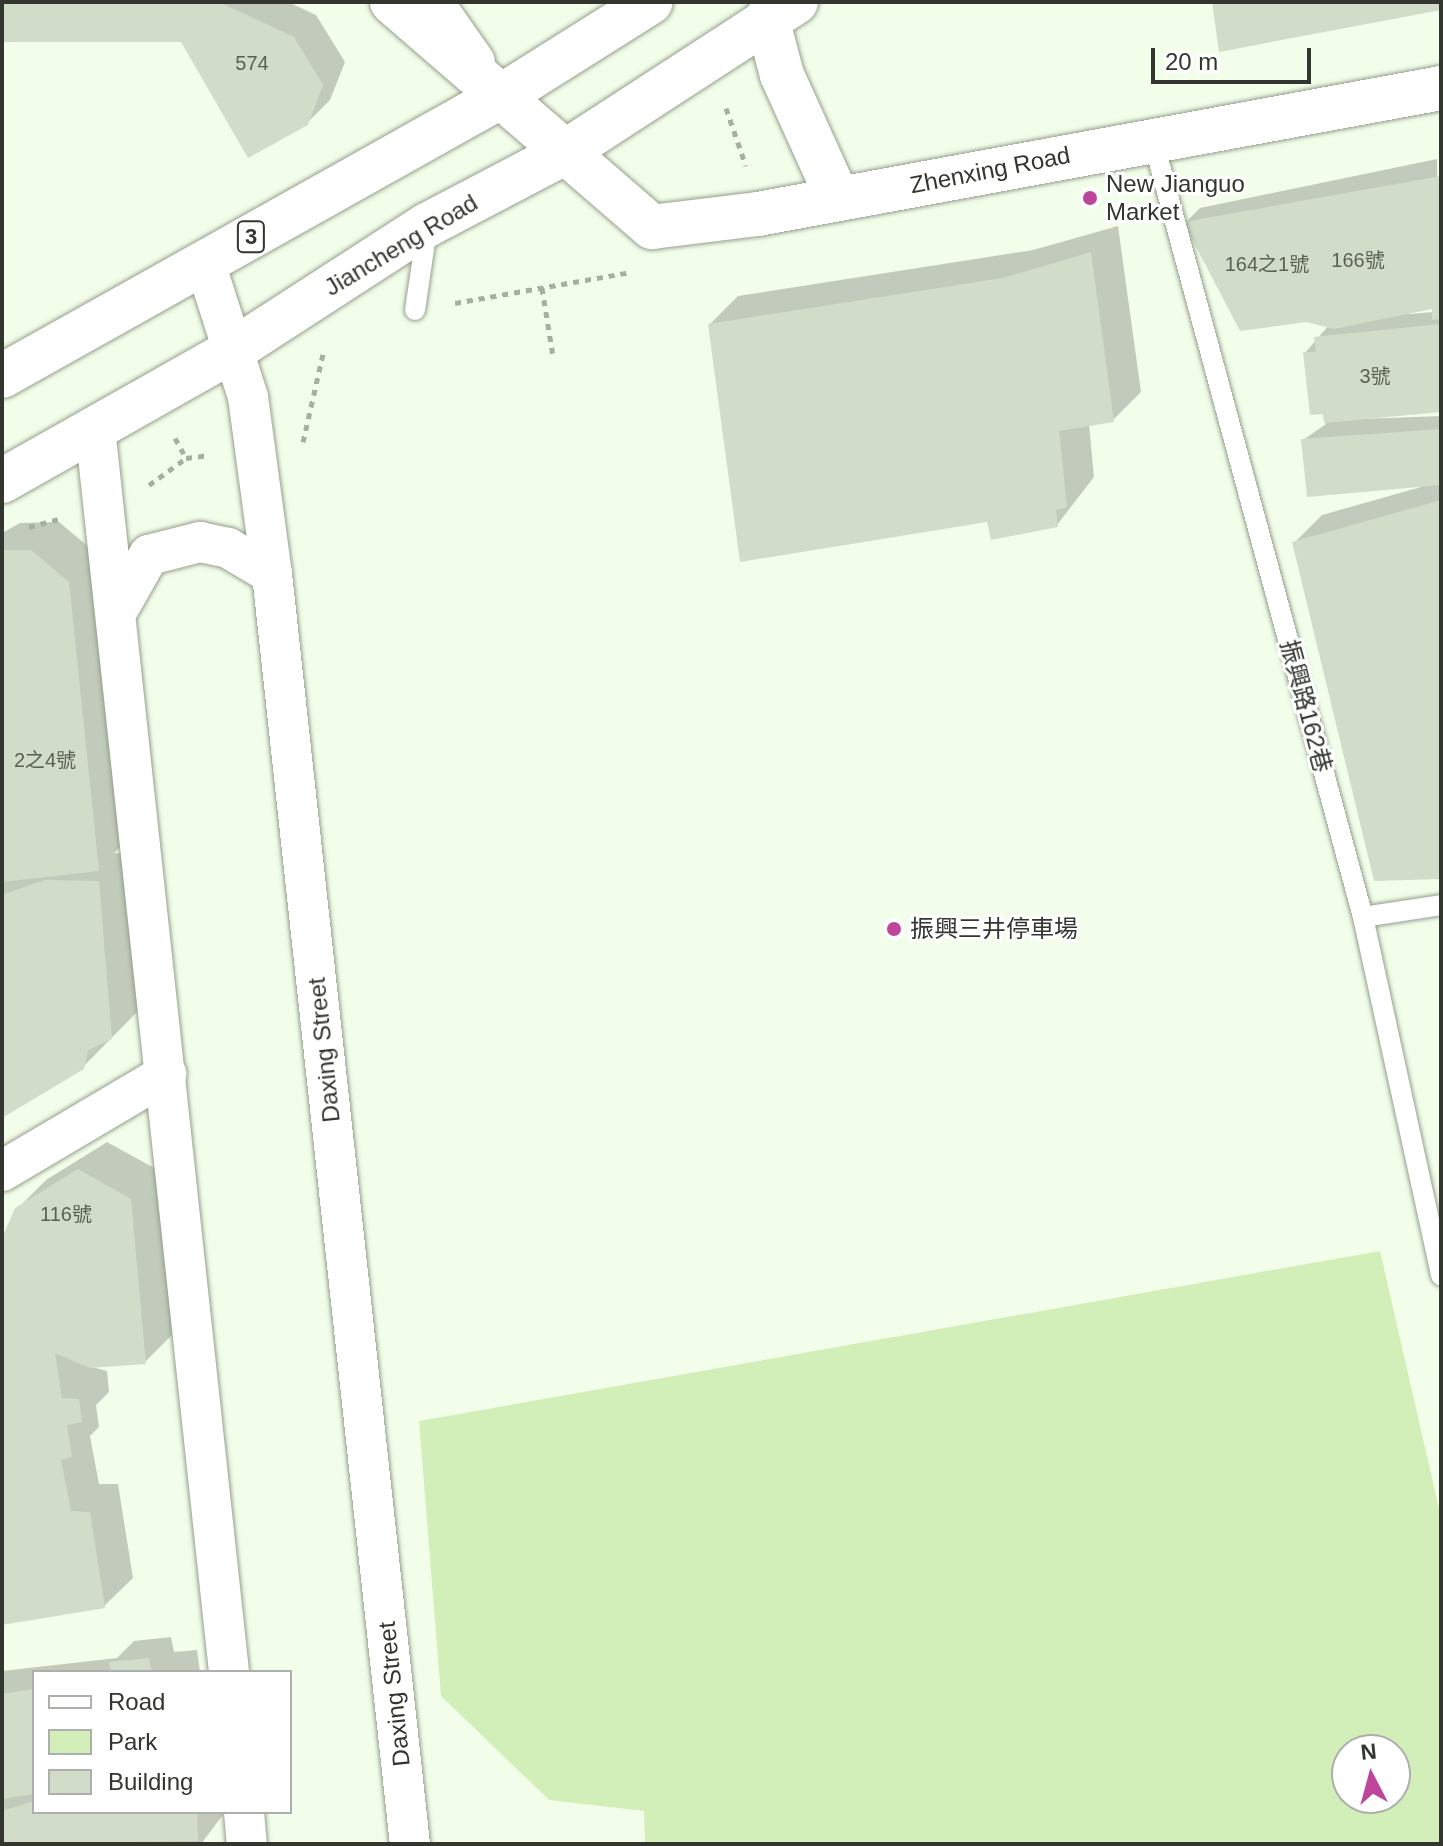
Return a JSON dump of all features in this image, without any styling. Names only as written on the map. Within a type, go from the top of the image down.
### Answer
[{"type":"main road","name":"Zhenxing Road","points":[[392,2],[562,154],[652,227],[758,214],[1441,88]]},
{"type":"main road","name":"3","points":[[2,376],[500,97],[651,2]]},
{"type":"main road","name":"Jiancheng Road","points":[[2,481],[235,349],[427,225],[562,154],[697,62],[781,10]]},
{"type":"main road","points":[[781,10],[782,75],[838,199]]},
{"type":"street","points":[[433,2],[500,97]]},
{"type":"street","name":"Daxing Street","points":[[205,263],[235,349],[272,574],[410,1844]]},
{"type":"street","points":[[95,428],[120,606],[229,1670]]},
{"type":"street","points":[[120,606],[149,555],[200,542],[228,548],[272,574]]},
{"type":"street","points":[[2,1171],[166,1074]]},
{"type":"street","points":[[244,1814],[247,1844]]},
{"type":"lane","name":"振興路162巷","points":[[1153,140],[1363,917],[1441,1276]]},
{"type":"lane","points":[[415,310],[427,225]]},
{"type":"lane","points":[[1363,917],[1441,905]]},
{"type":"path","points":[[697,62],[736,123],[758,214]]},
{"type":"path","points":[[542,288],[553,356]]},
{"type":"path","points":[[309,441],[325,341]]},
{"type":"green space","points":[[1380,1251],[1441,1517],[1441,1844],[645,1844],[644,1811],[549,1800],[441,1696],[419,1421]]},
{"type":"building","points":[[2,2],[219,2],[294,37],[323,85],[308,125],[248,158],[181,42],[2,42]]},
{"type":"building","points":[[1212,2],[1441,2],[1441,10],[1219,52]]},
{"type":"building","points":[[1441,176],[1441,319],[1432,320],[1432,309],[1334,329],[1306,322],[1240,331],[1183,222]]},
{"type":"building","points":[[1091,252],[1114,422],[1059,431],[1067,507],[1056,510],[1058,527],[991,540],[987,522],[740,562],[708,324],[1003,278]]},
{"type":"building","points":[[1441,324],[1441,412],[1324,423],[1323,414],[1310,415],[1303,352],[1316,352],[1314,337]]},
{"type":"building","points":[[1441,429],[1441,485],[1307,497],[1301,439]]},
{"type":"building","points":[[1441,500],[1441,879],[1374,881],[1292,542]]},
{"type":"building","points":[[2,550],[31,550],[69,582],[99,871],[2,882]]},
{"type":"building","points":[[45,880],[99,881],[112,1039],[88,1050],[84,1069],[2,1118],[2,895]]},
{"type":"building","points":[[78,1169],[131,1199],[146,1364],[90,1368],[55,1353],[62,1398],[79,1399],[82,1422],[67,1425],[72,1457],[61,1460],[71,1511],[90,1512],[105,1608],[2,1625],[2,1238],[15,1208]]},
{"type":"building","points":[[149,1658],[152,1670],[111,1670],[109,1662]]},
{"type":"building","points":[[32,1689],[32,1794],[2,1799],[2,1694]]},
{"type":"building","points":[[32,1802],[32,1814],[197,1814],[198,1841],[2,1844],[2,1811]]},
{"type":"place","name":"New Jianguo Market","points":[[1090,198]]},
{"type":"place","name":"振興三井停車場","points":[[894,929]]}]
